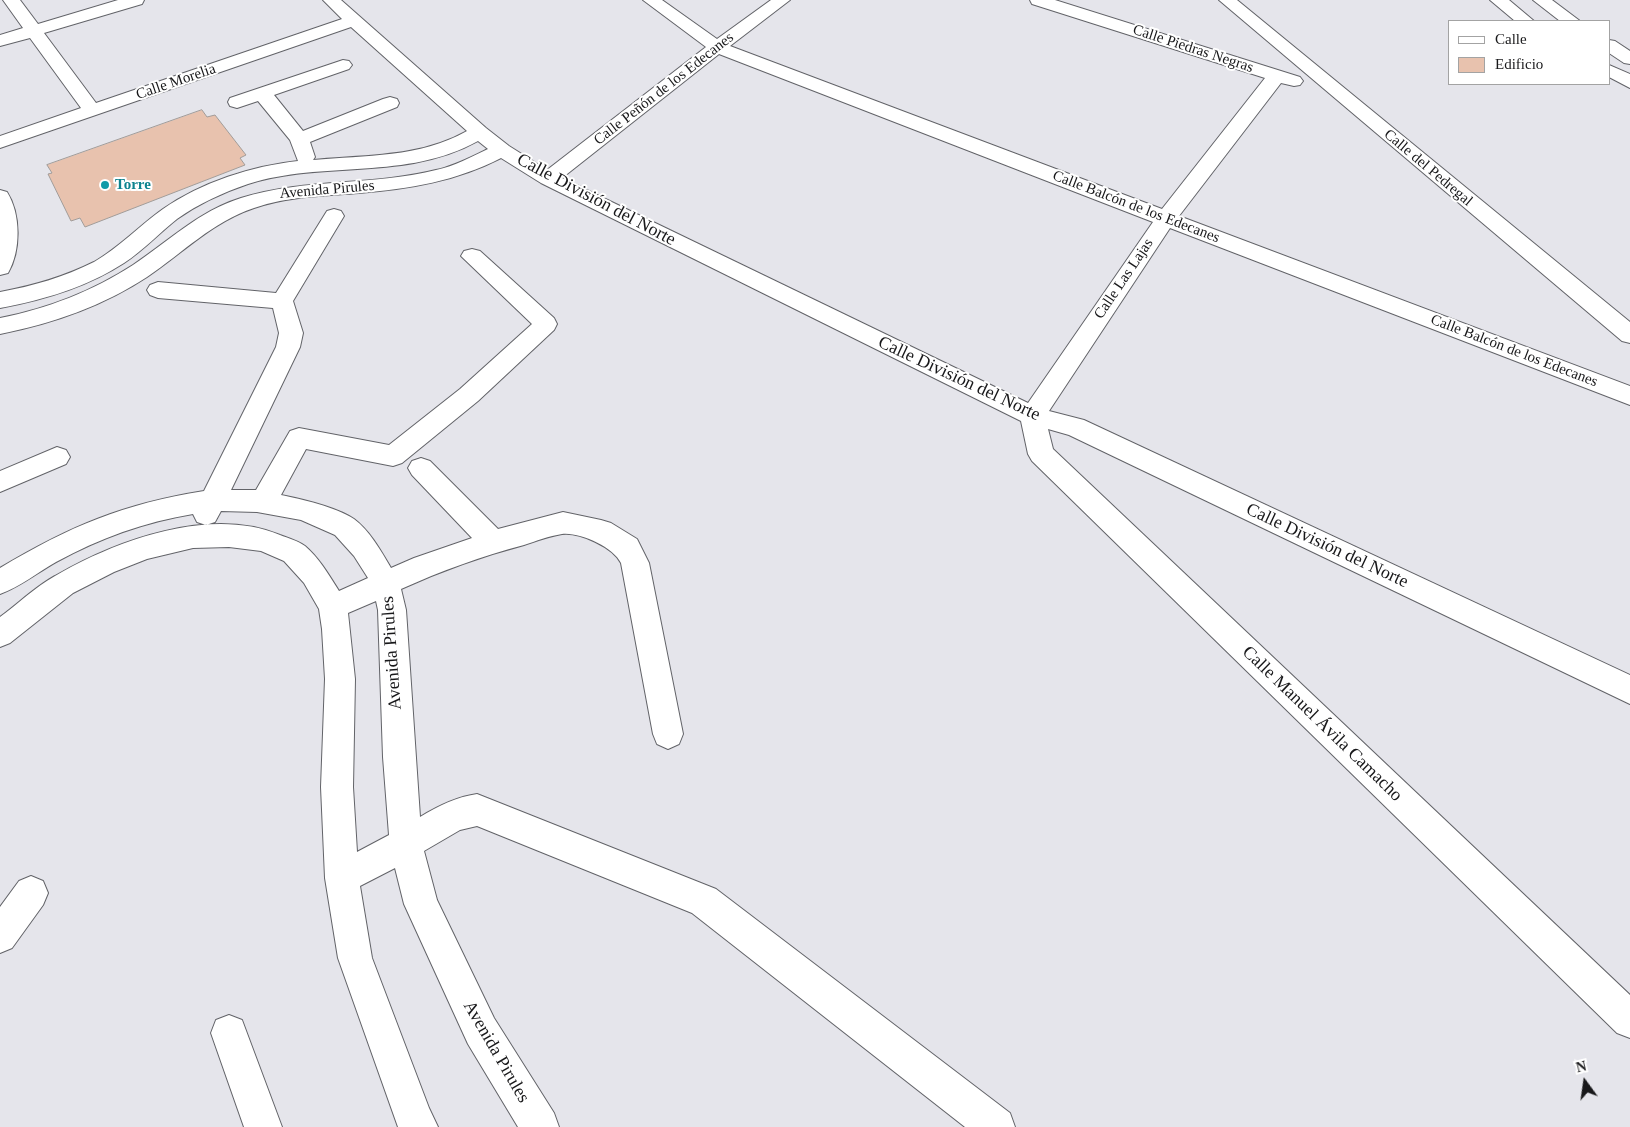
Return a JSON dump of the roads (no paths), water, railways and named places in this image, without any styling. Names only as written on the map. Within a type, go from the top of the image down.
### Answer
[{"type":"street","points":[[11,0],[32,31],[93,111]]},
{"type":"street","points":[[0,41],[136,0]]},
{"type":"street","name":"Calle División del Norte","points":[[331,0],[352,21],[479,132],[502,150],[548,179],[1032,416],[1075,427],[1630,690]]},
{"type":"street","name":"Calle Balcón de los Edecanes","points":[[650,0],[717,47],[1630,396]]},
{"type":"street","name":"Calle Peñón de los Edecanes","points":[[548,179],[717,47],[782,0]]},
{"type":"street","name":"Calle Piedras Negras","points":[[1038,0],[1278,75],[1348,100]]},
{"type":"street","name":"Calle del Pedregal","points":[[1227,0],[1630,335]]},
{"type":"street","points":[[1498,0],[1524,20]]},
{"type":"street","points":[[1540,0],[1570,20]]},
{"type":"street","name":"Calle Morelia","points":[[0,142],[352,21]]},
{"type":"street","points":[[1610,46],[1630,59]]},
{"type":"street","points":[[238,102],[343,65]]},
{"type":"street","points":[[1610,71],[1630,82]]},
{"type":"street","name":"Calle Las Lajas","points":[[1032,416],[1166,218],[1278,75]]},
{"type":"street","points":[[262,93],[299,139],[304,155],[304,166]]},
{"type":"street","points":[[299,139],[390,103]]},
{"type":"street","name":"Avenida Pirules","points":[[0,300],[29,296],[101,266],[132,248],[170,214],[213,192],[242,180],[304,166],[382,161],[417,156],[446,149],[479,132]]},
{"type":"street","name":"Avenida Pirules","points":[[0,326],[14,324],[72,305],[128,279],[193,229],[230,209],[269,196],[315,189],[379,185],[430,177],[464,168],[502,150]]},
{"type":"street","points":[[379,185],[382,161]]},
{"type":"street","points":[[0,197],[8,231],[6,252],[0,268]]},
{"type":"street","points":[[193,537],[214,500],[288,348],[291,333],[282,301],[334,216]]},
{"type":"street","points":[[263,502],[299,438],[393,456],[469,395],[546,324],[472,256]]},
{"type":"street","points":[[158,290],[282,301]]},
{"type":"street","name":"Calle Manuel Ávila Camacho","points":[[1032,416],[1041,454],[1630,1020]]},
{"type":"street","points":[[0,482],[57,457]]},
{"type":"street","points":[[421,468],[493,542]]},
{"type":"street","name":"Avenida Pirules","points":[[0,582],[46,554],[85,534],[118,521],[164,508],[214,500],[263,502],[305,510],[344,527],[364,548],[386,584],[392,610],[399,758],[406,844],[421,904],[481,1031],[540,1127]]},
{"type":"street","points":[[333,607],[424,566],[493,542],[563,523],[601,531],[627,547],[636,563],[668,734]]},
{"type":"street","points":[[0,634],[63,585],[104,564],[144,548],[193,537],[229,536],[263,540],[294,553],[314,575],[333,607],[340,680],[338,787],[342,878],[355,958],[414,1119],[419,1127]]},
{"type":"street","points":[[342,878],[406,844],[449,818],[464,812],[477,810],[493,815],[704,901],[996,1127]]},
{"type":"street","points":[[0,936],[31,892]]},
{"type":"street","points":[[229,1033],[262,1127]]},
{"type":"place","name":"Torre","points":[[105,185]]}]
